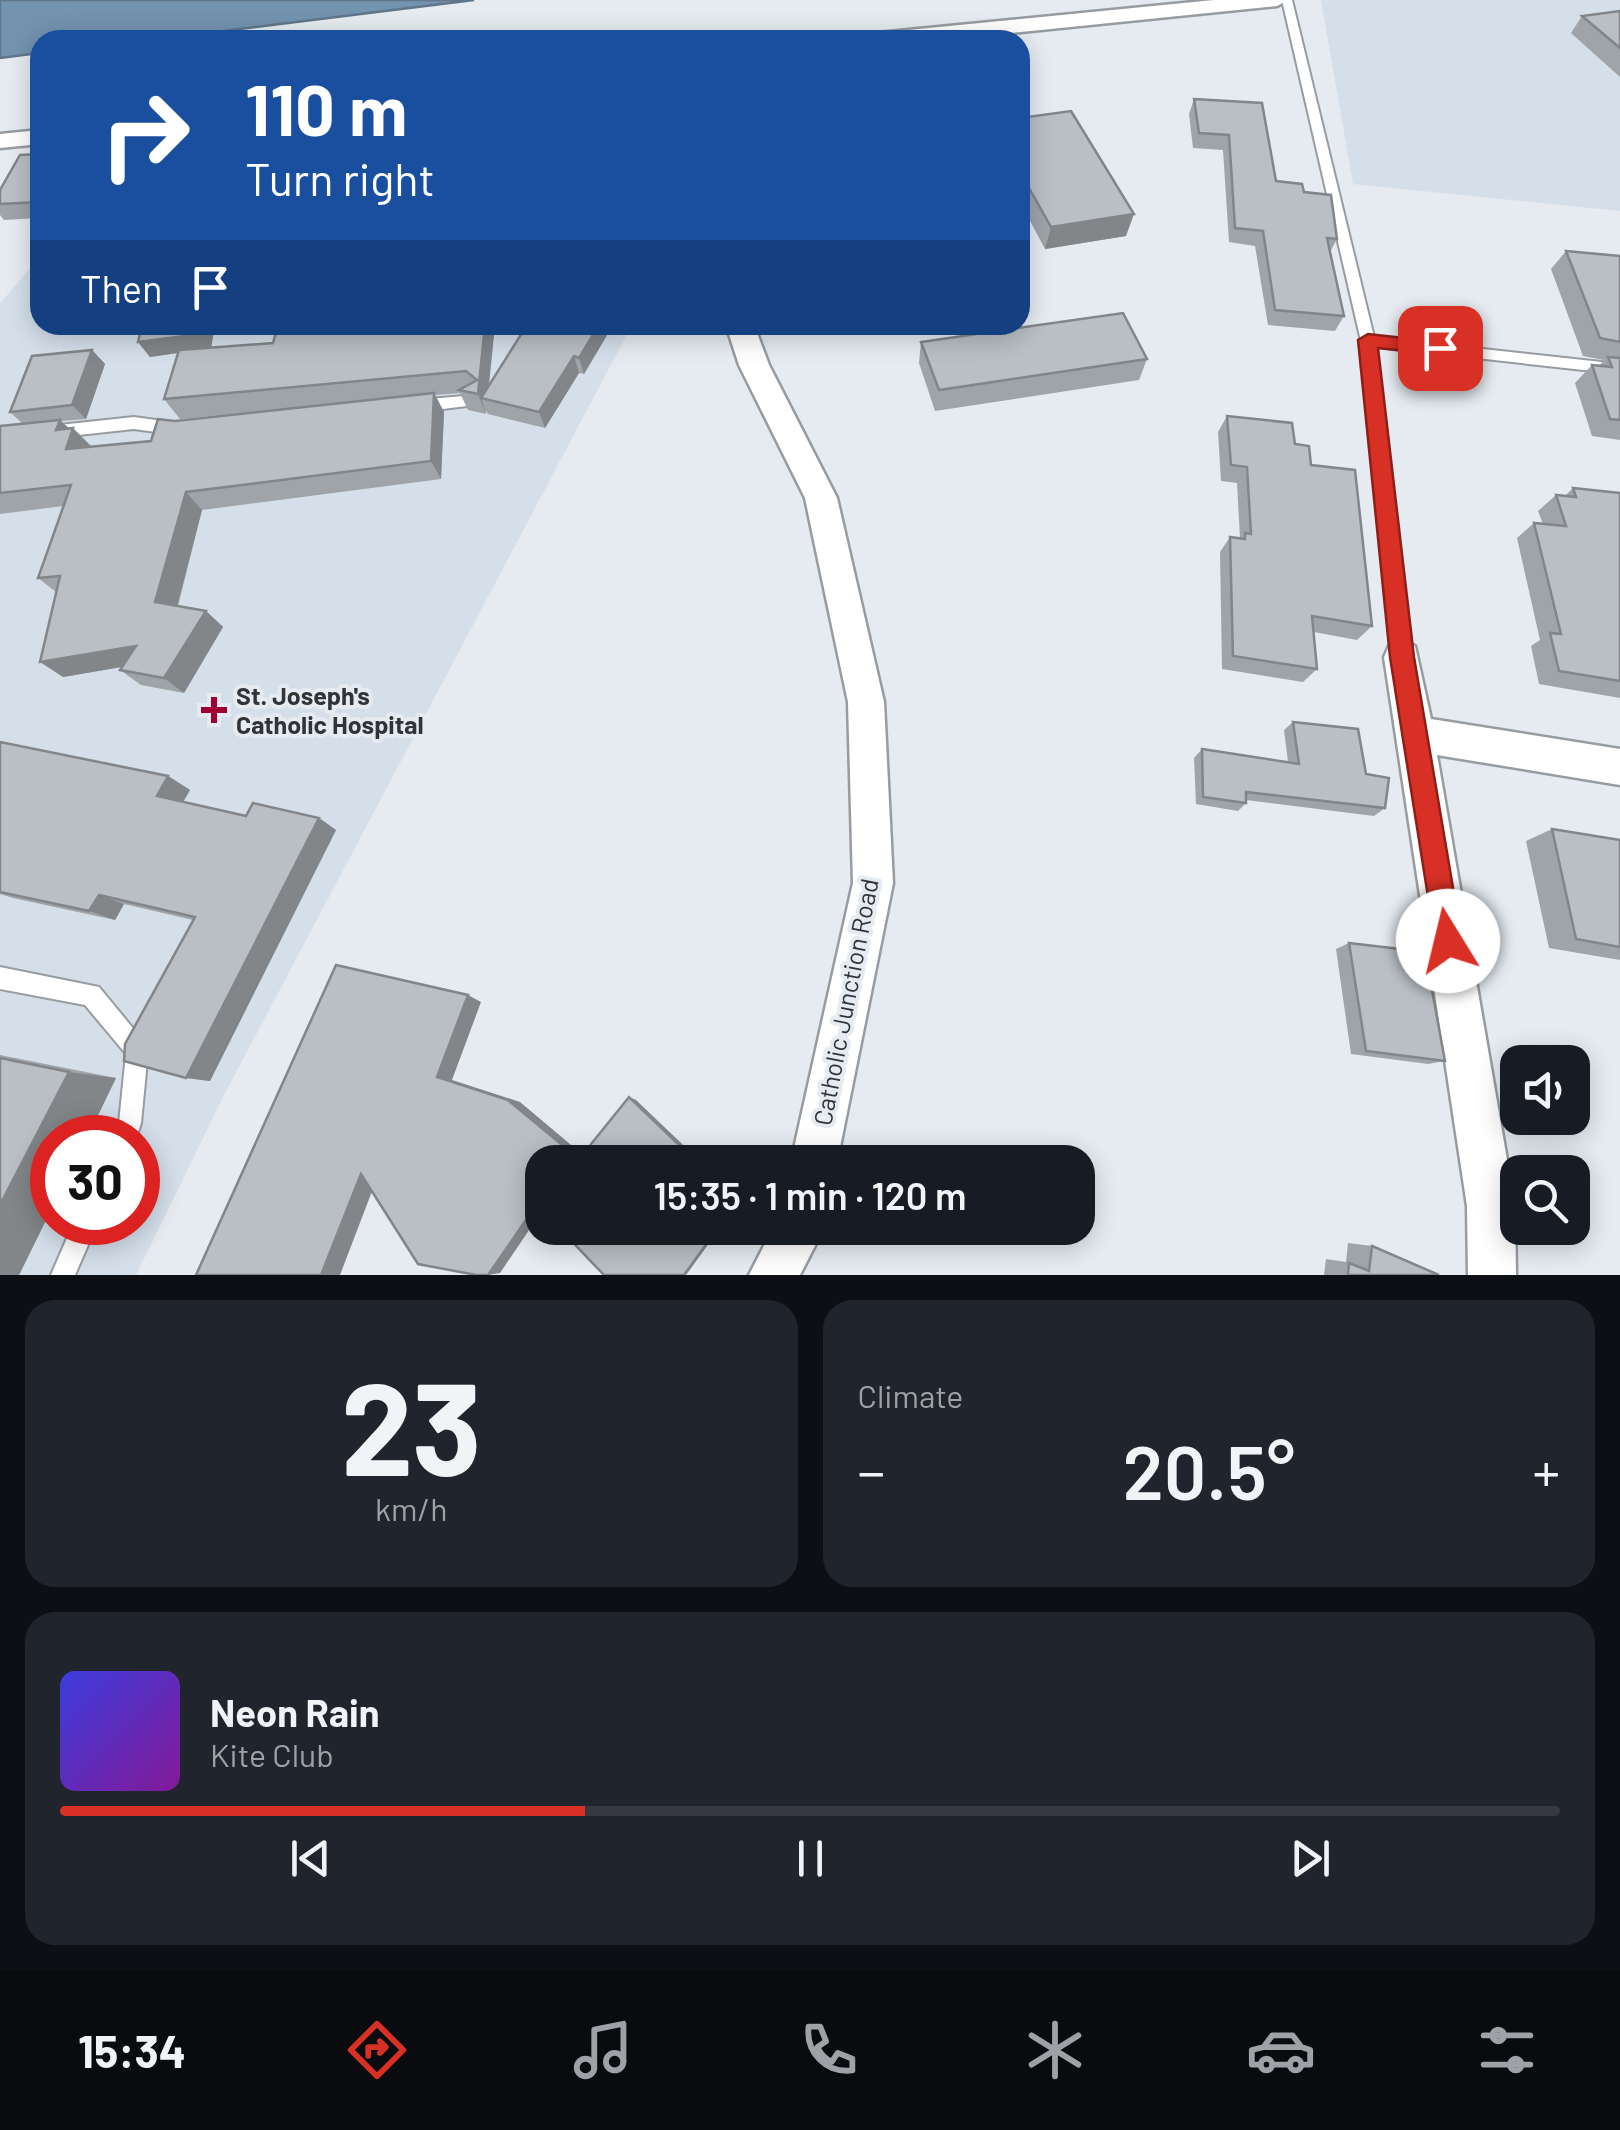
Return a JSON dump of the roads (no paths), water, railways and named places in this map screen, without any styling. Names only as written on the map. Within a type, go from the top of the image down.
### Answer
[{"type":"street","points":[[978,30],[1276,0]]},
{"type":"street","points":[[0,142],[30,138]]},
{"type":"street","name":"Catholic Junction Road","points":[[744,335],[754,364],[822,498],[866,702],[873,884],[818,1145]]},
{"type":"street","points":[[1402,657],[1491,1206],[1492,1275]]},
{"type":"street","points":[[1415,734],[1620,767]]},
{"type":"street","points":[[773,1275],[790,1245]]},
{"type":"lane","points":[[1287,0],[1368,340],[1402,657]]},
{"type":"lane","points":[[1368,340],[1620,368]]},
{"type":"lane","points":[[399,408],[475,400]]},
{"type":"lane","points":[[38,434],[134,423],[191,430]]},
{"type":"lane","points":[[0,978],[91,996],[137,1052],[131,1115]]},
{"type":"lane","points":[[63,1275],[76,1245]]},
{"type":"water","points":[[0,0],[474,0],[232,30],[30,30],[30,54],[0,58]]},
{"type":"place","name":"St. Joseph's Catholic Hospital","points":[[214,710]]}]
